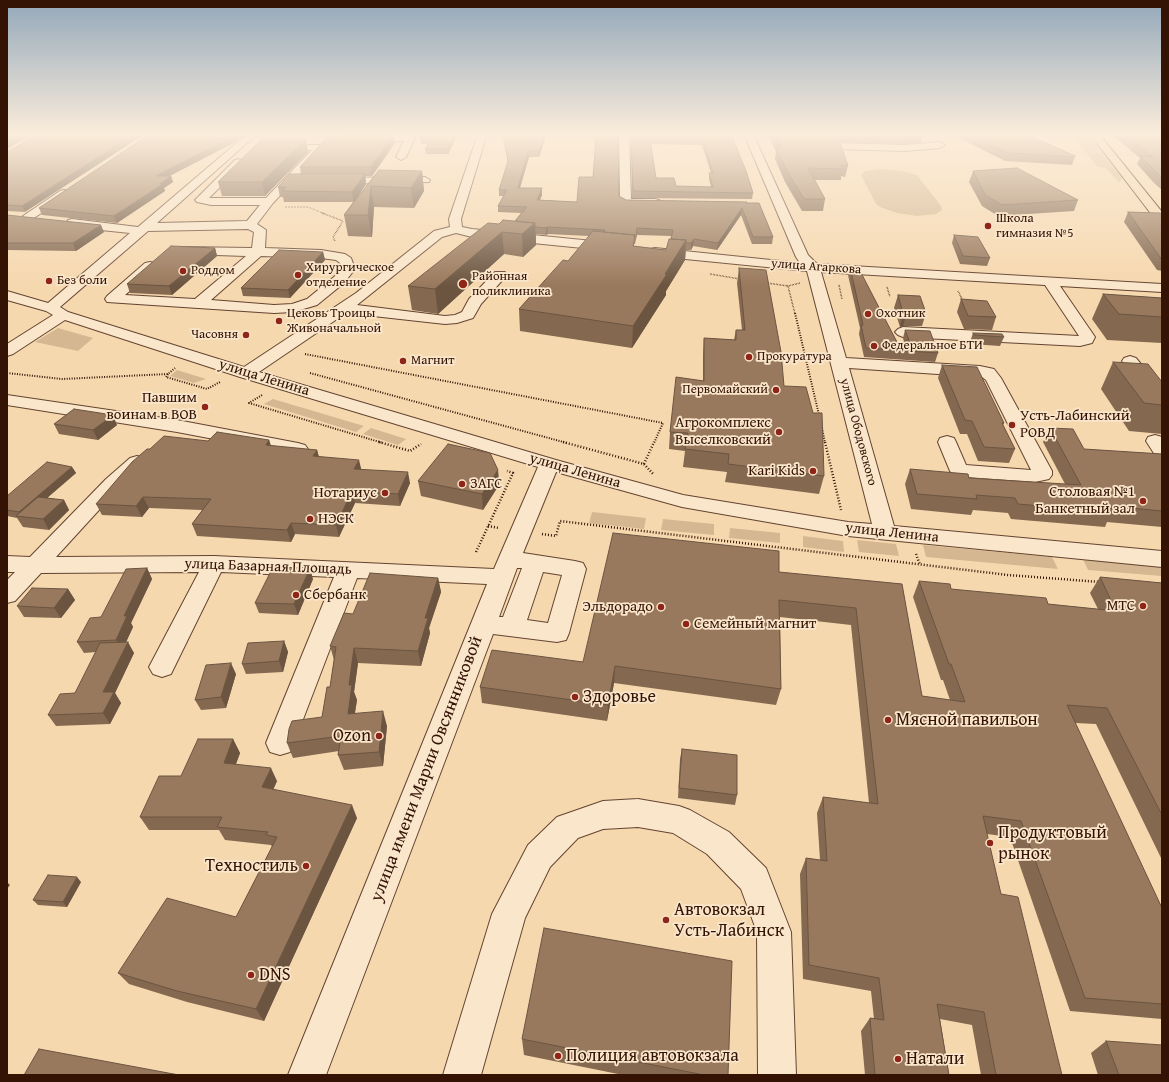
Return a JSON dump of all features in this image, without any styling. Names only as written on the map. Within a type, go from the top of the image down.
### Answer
[{"type":"main road","points":[[1134,184],[1162,220]]},
{"type":"street","points":[[7,351],[57,312],[144,229],[195,184]]},
{"type":"street","points":[[217,184],[201,200],[211,202],[266,204]]},
{"type":"street","points":[[250,225],[266,204],[285,184]]},
{"type":"street","points":[[456,229],[455,219],[466,184]]},
{"type":"street","points":[[625,184],[626,202],[664,202]]},
{"type":"street","name":"улица Ободовского","points":[[767,184],[774,204],[802,257],[814,274],[885,533]]},
{"type":"street","points":[[27,218],[74,187]]},
{"type":"street","points":[[14,217],[42,220]]},
{"type":"street","points":[[58,221],[144,229],[250,225],[260,230],[258,252],[198,304]]},
{"type":"street","points":[[246,373],[361,296],[438,234],[456,229],[472,233],[625,249]]},
{"type":"street","points":[[476,247],[491,235]]},
{"type":"street","points":[[158,259],[112,298],[274,309],[293,308],[312,302],[339,280],[348,269],[346,261],[340,256],[321,254],[170,249]]},
{"type":"street","name":"улица Агаркова","points":[[640,250],[814,274],[1050,282],[1162,288]]},
{"type":"street","points":[[343,308],[445,320],[457,319],[468,315],[474,302],[500,275]]},
{"type":"street","points":[[903,332],[1080,341],[1086,340],[1087,337],[1050,282]]},
{"type":"street","name":"улица Ленина","points":[[7,295],[246,373],[549,464],[682,501],[848,529],[1162,559]]},
{"type":"street","points":[[1130,361],[1162,402]]},
{"type":"street","points":[[839,363],[980,371],[988,373],[993,378],[1039,465],[1042,475],[989,473],[960,470],[957,467],[947,442]]},
{"type":"street","points":[[7,400],[177,426],[298,449]]},
{"type":"street","points":[[7,595],[114,483],[177,426]]},
{"type":"street","name":"улица имени Марии Овсянниковой","points":[[307,1075],[484,624],[515,566],[521,531],[549,464]]},
{"type":"street","name":"улица Базарная Площадь","points":[[7,564],[214,564],[349,569],[515,566],[575,569],[557,633],[512,628]]},
{"type":"street","points":[[162,667],[214,564]]},
{"type":"street","points":[[484,624],[512,628],[515,566]]},
{"type":"street","points":[[280,743],[349,569]]},
{"type":"street","points":[[462,1075],[509,914],[539,856],[568,827],[603,815],[638,813],[679,820],[718,843],[754,879],[774,932],[777,1075]]},
{"type":"path","points":[[266,204],[308,207],[342,221],[333,237],[340,256]]},
{"type":"path","points":[[703,273],[742,279]]},
{"type":"path","points":[[765,283],[788,286],[814,274]]},
{"type":"path","points":[[885,284],[890,298]]},
{"type":"path","points":[[788,286],[820,417]]},
{"type":"path","points":[[956,287],[963,302]]},
{"type":"path","points":[[300,353],[662,423],[644,464]]},
{"type":"path","points":[[7,373],[62,379],[168,374],[178,364]]},
{"type":"path","points":[[306,372],[644,464],[654,475],[661,477]]},
{"type":"path","points":[[168,374],[166,377],[207,390],[222,380],[214,378]]},
{"type":"path","points":[[257,391],[264,394],[248,403],[410,451],[423,442],[415,440]]},
{"type":"path","points":[[822,425],[842,510],[834,509]]},
{"type":"path","points":[[476,552],[513,474],[506,470]]},
{"type":"path","points":[[488,526],[556,536],[560,521],[1008,575],[1108,582]]},
{"type":"shaded area","points":[[866,184],[924,184],[941,206],[942,210],[936,214],[917,216],[897,213],[876,204]]},
{"type":"shaded area","points":[[58,328],[93,338],[78,351],[35,342]]},
{"type":"shaded area","points":[[177,370],[206,379],[194,383],[170,376]]},
{"type":"shaded area","points":[[273,399],[364,426],[356,432],[264,404]]},
{"type":"shaded area","points":[[371,428],[406,439],[398,445],[363,434]]},
{"type":"shaded area","points":[[592,512],[646,518],[644,529],[589,523]]},
{"type":"shaded area","points":[[663,519],[714,524],[714,535],[661,530]]},
{"type":"shaded area","points":[[730,528],[780,533],[780,543],[729,538]]},
{"type":"shaded area","points":[[803,536],[843,541],[844,552],[803,547]]},
{"type":"shaded area","points":[[857,540],[896,544],[899,556],[859,552]]},
{"type":"shaded area","points":[[923,545],[1052,557],[1058,569],[926,557]]},
{"type":"shaded area","points":[[1083,559],[1162,565],[1162,576],[1088,570]]},
{"type":"building","points":[[7,184],[55,184],[22,206],[7,205]]},
{"type":"building","points":[[74,184],[162,184],[114,216],[39,208]]},
{"type":"building","points":[[280,184],[357,184],[352,192],[282,191],[286,187],[278,187]]},
{"type":"building","points":[[368,184],[413,184],[411,188],[371,186],[368,215],[344,215]]},
{"type":"building","points":[[501,184],[519,184],[518,188],[542,188],[537,200],[577,202],[578,184],[619,184],[619,196],[626,200],[759,203],[773,237],[753,237],[742,208],[718,243],[694,239],[691,243],[686,243],[686,240],[671,239],[673,230],[637,228],[636,237],[634,237],[635,235],[603,232],[605,230],[535,227],[535,223],[515,221],[527,207],[498,206],[507,190],[499,190]]},
{"type":"building","points":[[633,184],[676,184],[676,186],[713,187],[712,184],[750,184],[753,193],[633,191]]},
{"type":"building","points":[[795,184],[817,184],[825,199],[804,199]]},
{"type":"building","points":[[980,184],[1048,184],[1078,200],[1002,205],[985,195]]},
{"type":"building","points":[[1128,212],[1162,214],[1162,260]]},
{"type":"building","points":[[7,215],[101,225],[73,243],[7,243]]},
{"type":"building","points":[[503,220],[535,223],[522,234],[502,232],[435,289],[408,286],[488,223],[499,224]]},
{"type":"building","points":[[593,231],[635,235],[633,246],[666,250],[669,239],[686,240],[665,274],[667,274],[633,326],[519,309],[563,260],[568,261]]},
{"type":"building","points":[[954,235],[978,237],[990,258],[963,256]]},
{"type":"building","points":[[171,246],[215,248],[169,286],[127,284]]},
{"type":"building","points":[[279,250],[323,252],[288,290],[241,288]]},
{"type":"building","points":[[850,267],[858,267],[898,344],[909,340],[905,330],[930,331],[938,353],[866,348],[861,325],[863,325]]},
{"type":"building","points":[[739,268],[766,270],[781,352],[784,386],[806,387],[813,413],[822,413],[824,476],[728,464],[729,454],[685,449],[688,433],[670,432],[676,377],[704,381],[704,338],[736,340],[736,330],[745,330]]},
{"type":"building","points":[[1103,294],[1162,298],[1162,317],[1119,314]]},
{"type":"building","points":[[898,295],[920,296],[926,313],[903,313]]},
{"type":"building","points":[[961,299],[987,301],[996,317],[968,316]]},
{"type":"building","points":[[973,333],[1002,334],[1004,337],[974,335]]},
{"type":"building","points":[[1113,362],[1148,364],[1162,382],[1162,405],[1144,403]]},
{"type":"building","points":[[942,365],[977,367],[1015,449],[984,447],[972,421],[965,420]]},
{"type":"building","points":[[74,409],[113,415],[93,430],[54,424]]},
{"type":"building","points":[[1050,428],[1073,429],[1084,449],[1162,454],[1162,511],[1110,506],[1113,512],[1018,504],[1015,498],[976,495],[977,499],[917,494],[910,469],[968,474],[969,478],[1081,485]]},
{"type":"building","points":[[217,432],[269,440],[266,445],[317,450],[313,456],[359,460],[354,469],[408,472],[398,494],[352,491],[336,525],[291,523],[287,530],[192,524],[211,499],[143,497],[136,506],[96,504],[132,462],[147,449],[150,449],[164,436],[208,441]]},
{"type":"building","points":[[448,444],[490,453],[498,470],[482,494],[418,481]]},
{"type":"building","points":[[47,462],[72,467],[19,512],[7,510],[7,496]]},
{"type":"building","points":[[38,497],[64,500],[43,519],[16,516]]},
{"type":"building","name":"Продуктовый рынок","points":[[613,533],[779,551],[779,572],[902,584],[922,696],[965,702],[951,664],[949,664],[919,581],[950,584],[951,589],[1046,598],[1048,604],[1116,611],[1100,577],[1162,583],[1162,815],[1107,708],[1067,705],[1162,908],[1162,1004],[1085,998],[1021,821],[983,816],[1001,894],[1018,897],[1062,1075],[996,1075],[984,1012],[937,1004],[949,1075],[875,1075],[870,1018],[884,1020],[879,978],[809,965],[806,858],[827,861],[823,797],[878,804],[856,608],[779,600],[781,689],[615,666],[608,705],[480,687],[492,650],[583,662]]},
{"type":"building","points":[[273,567],[310,568],[294,604],[255,603]]},
{"type":"building","points":[[147,568],[124,616],[127,616],[116,640],[77,642],[90,618],[101,617],[126,569]]},
{"type":"building","points":[[370,573],[438,578],[425,618],[428,618],[418,651],[354,648],[349,685],[352,685],[348,714],[383,711],[379,752],[338,755],[341,736],[287,743],[292,721],[322,717],[327,687],[330,687],[336,647],[330,646],[344,613],[353,614]]},
{"type":"building","points":[[32,588],[68,589],[54,608],[17,606]]},
{"type":"building","points":[[284,641],[279,661],[242,664],[248,643]]},
{"type":"building","points":[[128,642],[103,692],[114,692],[103,713],[48,715],[60,694],[75,693],[100,643]]},
{"type":"building","points":[[231,663],[221,697],[195,700],[206,665]]},
{"type":"building","points":[[198,739],[233,739],[224,763],[271,768],[262,787],[352,805],[256,1009],[177,991],[118,973],[167,898],[236,917],[277,837],[266,835],[268,832],[217,827],[222,817],[140,817],[159,776],[181,776]]},
{"type":"building","points":[[682,749],[737,755],[737,795],[679,788]]},
{"type":"building","points":[[48,875],[77,877],[63,902],[33,900]]},
{"type":"building","points":[[544,928],[732,961],[728,1075],[704,1075],[522,1039]]},
{"type":"building","points":[[1106,1041],[1162,1045],[1162,1075],[1119,1075]]},
{"type":"building","points":[[39,1049],[179,1075],[24,1075]]},
{"type":"place","name":"Школа гимназия №5","points":[[988,226]]},
{"type":"place","name":"Роддом","points":[[183,271]]},
{"type":"place","name":"Хирургическое отделение","points":[[298,275]]},
{"type":"place","name":"Без боли","points":[[49,281]]},
{"type":"place","name":"Районная поликлиника","points":[[463,284]]},
{"type":"place","name":"Охотник","points":[[868,314]]},
{"type":"place","name":"Цековь Троицы Живоначальной","points":[[279,321]]},
{"type":"place","name":"Часовня","points":[[246,335]]},
{"type":"place","name":"Федеральное БТИ","points":[[874,346]]},
{"type":"place","name":"Прокуратура","points":[[749,357]]},
{"type":"place","name":"Магнит","points":[[403,361]]},
{"type":"place","name":"Первомайский","points":[[776,390]]},
{"type":"place","name":"Павшим воинам в ВОВ","points":[[205,407]]},
{"type":"place","name":"Усть-Лабинский РОВД","points":[[1012,425]]},
{"type":"place","name":"Агрокомплекс Выселковский","points":[[779,432]]},
{"type":"place","name":"Kari Kids","points":[[813,471]]},
{"type":"place","name":"ЗАГС","points":[[462,484]]},
{"type":"place","name":"Нотариус","points":[[385,493]]},
{"type":"place","name":"Столовая №1 Банкетный зал","points":[[1143,501]]},
{"type":"place","name":"НЭСК","points":[[310,519]]},
{"type":"place","name":"Сбербанк","points":[[296,595]]},
{"type":"place","name":"МТС","points":[[1143,606]]},
{"type":"place","name":"Эльдорадо","points":[[661,607]]},
{"type":"place","name":"Семейный магнит","points":[[686,624]]},
{"type":"place","name":"Здоровье","points":[[575,697]]},
{"type":"place","name":"Мясной павильон","points":[[888,720]]},
{"type":"place","name":"Ozon","points":[[379,736]]},
{"type":"place","name":"Продуктовый рынок","points":[[990,843]]},
{"type":"place","name":"Техностиль","points":[[306,866]]},
{"type":"place","name":"Автовокзал Усть-Лабинск","points":[[666,920]]},
{"type":"place","name":"DNS","points":[[251,975]]},
{"type":"place","name":"Полиция автовокзала","points":[[558,1056]]},
{"type":"place","name":"Натали","points":[[898,1059]]}]
